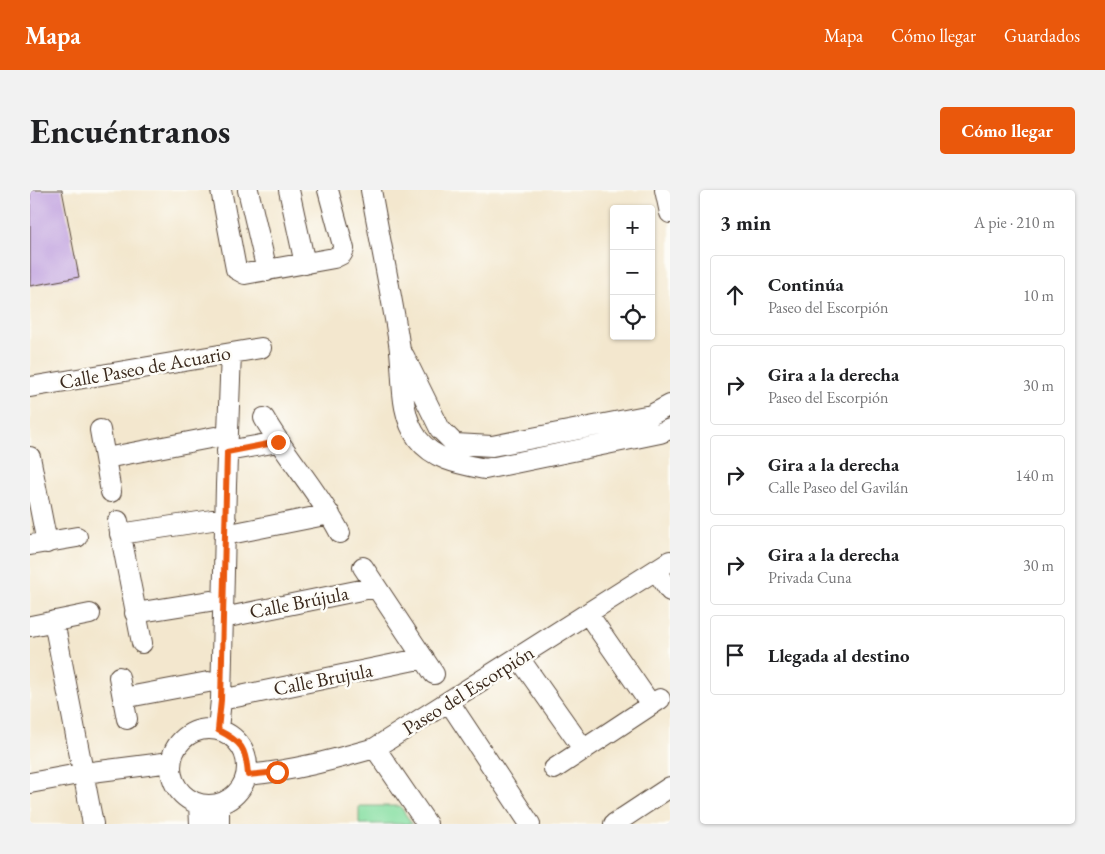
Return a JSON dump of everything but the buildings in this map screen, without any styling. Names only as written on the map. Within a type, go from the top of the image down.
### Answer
[{"type":"street","points":[[221,190],[236,269],[245,274],[305,264],[334,258],[342,254],[344,249],[328,190]]},
{"type":"street","points":[[248,190],[267,271]]},
{"type":"street","points":[[290,190],[305,264]]},
{"type":"street","points":[[371,190],[399,345],[405,412],[417,438],[432,454],[457,463],[485,469],[660,433],[670,429]]},
{"type":"street","points":[[665,190],[670,213]]},
{"type":"street","points":[[399,345],[440,429],[455,444],[492,446],[651,415],[670,405]]},
{"type":"street","name":"Calle Paseo de Acuario","points":[[30,387],[261,348]]},
{"type":"street","points":[[212,729],[221,700],[223,618],[221,444],[224,354]]},
{"type":"street","points":[[264,418],[278,442],[330,514],[340,533]]},
{"type":"street","points":[[100,430],[111,492]]},
{"type":"street","points":[[106,458],[221,444],[278,442]]},
{"type":"street","points":[[30,458],[39,544],[77,536]]},
{"type":"street","points":[[142,643],[119,527],[221,525],[330,514]]},
{"type":"street","points":[[212,729],[208,682],[210,601],[221,525]]},
{"type":"street","points":[[663,566],[670,590]]},
{"type":"street","name":"Paseo del Escorpión","points":[[248,775],[320,764],[375,748],[663,566]]},
{"type":"street","name":"Calle Brújula","points":[[363,567],[429,666]]},
{"type":"street","name":"Calle Brújula","points":[[223,618],[376,587]]},
{"type":"street","points":[[135,613],[210,601]]},
{"type":"street","points":[[32,626],[90,614]]},
{"type":"street","points":[[554,769],[655,702],[588,614]]},
{"type":"street","points":[[54,621],[93,824]]},
{"type":"street","points":[[519,658],[584,750]]},
{"type":"street","name":"Calle Brujula","points":[[221,700],[429,666]]},
{"type":"street","points":[[119,677],[127,719]]},
{"type":"street","points":[[123,698],[208,682]]},
{"type":"street","points":[[449,702],[530,824]]},
{"type":"street","points":[[212,729],[236,739],[246,755],[248,775],[238,794],[209,814],[184,796],[176,786],[171,774],[171,762],[176,748],[186,736],[212,729]]},
{"type":"street","points":[[375,748],[427,824]]},
{"type":"street","points":[[30,783],[84,773],[171,762]]},
{"type":"street","points":[[625,821],[670,787]]},
{"type":"green space","points":[[359,806],[400,806],[412,824],[359,824]]},
{"type":"route","points":[[277,772],[248,775],[246,755],[236,739],[218,730],[221,700],[227,452],[278,442]]}]
